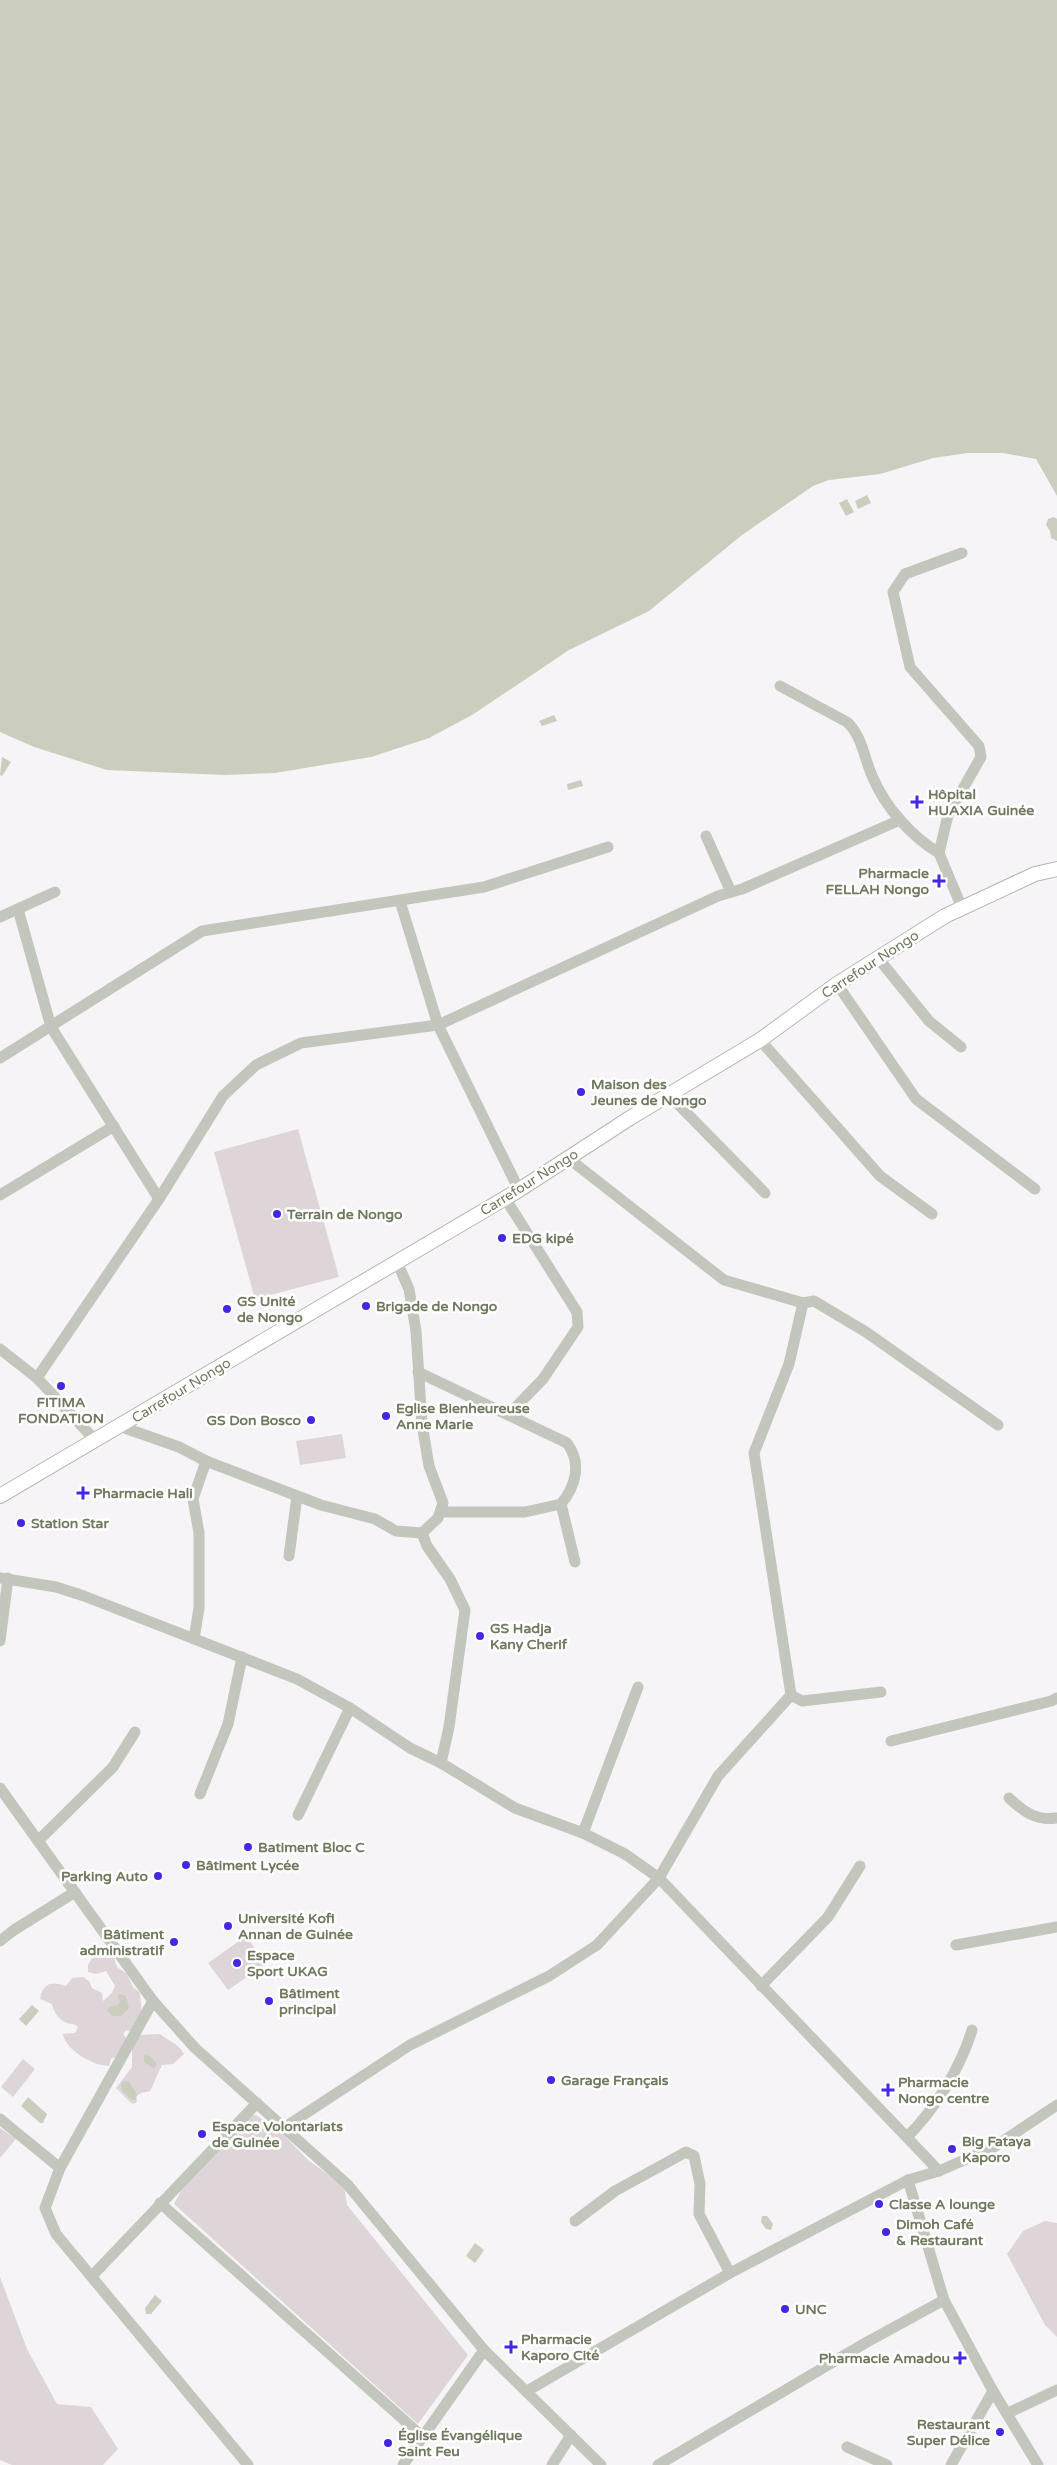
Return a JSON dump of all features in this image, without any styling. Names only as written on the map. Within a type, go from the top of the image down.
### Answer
[{"type":"main road","name":"Carrefour Nongo","points":[[0,1496],[519,1190],[760,1040],[837,984],[962,908],[1035,874],[1057,869]]},
{"type":"street","points":[[962,554],[905,574],[893,592],[910,667],[978,746],[981,757],[948,815],[939,853],[962,908]]},
{"type":"street","points":[[780,686],[847,722],[856,731],[873,779],[900,820],[926,846],[939,853]]},
{"type":"street","points":[[37,1378],[159,1199],[223,1096],[256,1065],[301,1043],[438,1025],[636,933],[900,820]]},
{"type":"street","points":[[706,836],[731,892]]},
{"type":"street","points":[[0,1058],[202,931],[400,902],[484,887],[608,847]]},
{"type":"street","points":[[0,917],[55,892]]},
{"type":"street","points":[[400,902],[438,1025],[519,1190]]},
{"type":"street","points":[[18,909],[51,1027],[159,1199]]},
{"type":"street","points":[[878,958],[930,1021],[961,1047]]},
{"type":"street","points":[[837,984],[916,1098],[1034,1189]]},
{"type":"street","points":[[760,1040],[880,1176],[932,1214]]},
{"type":"street","points":[[669,1095],[765,1193]]},
{"type":"street","points":[[0,1195],[114,1126]]},
{"type":"street","points":[[568,1158],[724,1280],[803,1302],[814,1301],[866,1332],[998,1425]]},
{"type":"street","points":[[505,1198],[577,1312],[579,1322],[543,1379],[510,1414]]},
{"type":"street","points":[[119,1426],[321,1505],[375,1519],[396,1531],[422,1533],[434,1523],[442,1512],[443,1503],[429,1466],[423,1433],[416,1331],[409,1289],[397,1262]]},
{"type":"street","points":[[791,1695],[754,1453],[789,1364],[803,1302]]},
{"type":"street","points":[[0,1349],[37,1378],[94,1439]]},
{"type":"street","points":[[418,1372],[510,1414],[567,1443],[573,1451],[576,1462],[576,1474],[569,1495],[561,1504],[525,1512],[442,1512]]},
{"type":"street","points":[[194,1640],[199,1608],[200,1534],[193,1499],[206,1461]]},
{"type":"street","points":[[289,1556],[297,1496]]},
{"type":"street","points":[[561,1504],[575,1562]]},
{"type":"street","points":[[422,1533],[427,1546],[450,1579],[465,1610],[449,1727],[441,1763]]},
{"type":"street","points":[[0,1641],[4,1578],[56,1587],[297,1679],[350,1708],[410,1748],[441,1763],[515,1808],[584,1833],[625,1854],[659,1878],[761,1986],[908,2136],[939,2171]]},
{"type":"street","points":[[200,1794],[228,1724],[242,1657]]},
{"type":"street","points":[[584,1833],[638,1688]]},
{"type":"street","points":[[791,1695],[802,1701],[881,1692]]},
{"type":"street","points":[[285,2127],[410,2045],[549,1976],[597,1945],[659,1878],[718,1776],[791,1695]]},
{"type":"street","points":[[891,1741],[1055,1703]]},
{"type":"street","points":[[298,1814],[350,1708]]},
{"type":"street","points":[[38,1841],[113,1766],[135,1732]]},
{"type":"street","points":[[0,1788],[153,2001],[195,2048],[347,2184],[484,2350],[601,2465]]},
{"type":"street","points":[[1009,1798],[1026,1814],[1047,1819],[1057,1818]]},
{"type":"street","points":[[761,1986],[828,1916],[860,1866]]},
{"type":"street","points":[[0,1941],[14,1930],[75,1892]]},
{"type":"street","points":[[956,1945],[1057,1927]]},
{"type":"street","points":[[153,2001],[60,2168],[45,2208],[56,2234],[248,2465]]},
{"type":"street","points":[[908,2136],[927,2116],[967,2048],[972,2030]]},
{"type":"street","points":[[92,2276],[257,2103]]},
{"type":"street","points":[[527,2391],[730,2274],[908,2180],[939,2171],[994,2147],[1057,2105]]},
{"type":"street","points":[[0,2118],[60,2168]]},
{"type":"street","points":[[575,2221],[615,2191],[686,2152],[694,2156],[696,2161],[700,2184],[699,2214],[730,2274]]},
{"type":"street","points":[[908,2180],[944,2300],[993,2391],[1038,2465]]},
{"type":"street","points":[[160,2203],[423,2437]]},
{"type":"street","points":[[658,2465],[867,2342],[944,2300]]},
{"type":"street","points":[[403,2465],[484,2350]]},
{"type":"street","points":[[1008,2413],[1057,2390]]},
{"type":"street","points":[[951,2465],[993,2391]]},
{"type":"street","points":[[552,2465],[571,2435]]},
{"type":"street","points":[[847,2447],[886,2465]]},
{"type":"shaded area","points":[[0,0],[1057,0],[1057,496],[1036,459],[1003,453],[968,453],[933,458],[880,474],[829,480],[813,486],[742,535],[649,611],[569,650],[472,715],[429,738],[371,757],[275,773],[225,775],[107,770],[34,747],[0,732]]},
{"type":"shaded area","points":[[867,495],[871,503],[858,509],[855,501]]},
{"type":"shaded area","points":[[847,499],[854,512],[846,516],[839,503]]},
{"type":"shaded area","points":[[1054,517],[1057,519],[1057,541],[1051,538],[1050,531],[1046,525],[1048,519]]},
{"type":"shaded area","points":[[554,715],[557,721],[542,726],[539,721]]},
{"type":"shaded area","points":[[2,757],[11,762],[2,776],[0,775]]},
{"type":"shaded area","points":[[581,780],[583,786],[568,790],[567,784]]},
{"type":"shaded area","name":"Terrain de Nongo","points":[[298,1129],[339,1277],[255,1299],[214,1152]]},
{"type":"shaded area","points":[[342,1434],[346,1458],[300,1465],[296,1441]]},
{"type":"shaded area","name":"Espace Sport UKAG","points":[[246,1936],[266,1964],[228,1990],[208,1963]]},
{"type":"shaded area","points":[[98,1948],[114,1958],[117,1967],[127,1974],[133,1987],[140,1993],[142,2016],[131,2032],[126,2030],[123,2034],[127,2039],[119,2055],[111,2059],[109,2066],[96,2063],[75,2052],[65,2040],[63,2034],[75,2033],[78,2027],[61,2020],[52,2004],[40,1999],[43,1990],[48,1985],[66,1986],[72,1978],[83,1977],[89,1981],[92,1988],[102,1993],[103,2001],[112,1993],[115,1986],[106,1971],[96,1974],[88,1972],[88,1965]]},
{"type":"shaded area","points":[[120,1994],[126,1996],[129,2008],[121,2016],[112,2016],[107,2010],[109,2007],[118,2005],[120,2002],[118,1996]]},
{"type":"shaded area","points":[[32,2005],[39,2011],[26,2026],[19,2019]]},
{"type":"shaded area","points":[[160,2034],[177,2045],[184,2054],[173,2064],[162,2065],[150,2091],[135,2097],[136,2103],[132,2104],[116,2088],[132,2067],[132,2049],[138,2035]]},
{"type":"shaded area","points":[[147,2054],[156,2062],[156,2067],[153,2068],[144,2062],[144,2055]]},
{"type":"shaded area","points":[[23,2059],[35,2069],[13,2097],[1,2087]]},
{"type":"shaded area","points":[[124,2081],[129,2082],[137,2094],[136,2100],[132,2100],[122,2091],[121,2085]]},
{"type":"shaded area","points":[[28,2097],[47,2114],[43,2123],[40,2123],[21,2106]]},
{"type":"shaded area","points":[[256,2115],[284,2135],[308,2160],[344,2186],[347,2205],[468,2355],[418,2424],[174,2204],[182,2189],[241,2117]]},
{"type":"shaded area","points":[[0,2128],[16,2139],[0,2158]]},
{"type":"shaded area","points":[[762,2216],[767,2216],[773,2224],[771,2230],[766,2229],[761,2222]]},
{"type":"shaded area","points":[[1045,2221],[1057,2223],[1057,2337],[1045,2325],[1007,2254],[1023,2231]]},
{"type":"shaded area","points":[[475,2243],[484,2250],[475,2263],[466,2256]]},
{"type":"shaded area","points":[[0,2277],[27,2349],[57,2404],[91,2407],[118,2449],[103,2465],[12,2465],[0,2460]]},
{"type":"shaded area","points":[[155,2295],[162,2301],[151,2314],[146,2314],[145,2308]]},
{"type":"place","name":"Hôpital HUAXIA Guinée","points":[[917,802]]},
{"type":"place","name":"Pharmacie FELLAH Nongo","points":[[939,881]]},
{"type":"place","name":"Maison des Jeunes de Nongo","points":[[581,1092]]},
{"type":"place","name":"Terrain de Nongo","points":[[277,1214]]},
{"type":"place","name":"EDG kipé","points":[[502,1238]]},
{"type":"place","name":"Brigade de Nongo","points":[[366,1306]]},
{"type":"place","name":"GS Unité de Nongo","points":[[227,1309]]},
{"type":"place","name":"FITIMA FONDATION","points":[[61,1386]]},
{"type":"place","name":"Eglise Bienheureuse Anne Marie","points":[[386,1416]]},
{"type":"place","name":"GS Don Bosco","points":[[311,1420]]},
{"type":"place","name":"Pharmacie Hali","points":[[83,1493]]},
{"type":"place","name":"Station Star","points":[[21,1523]]},
{"type":"place","name":"GS Hadja Kany Cherif","points":[[480,1636]]},
{"type":"place","name":"Batiment Bloc C","points":[[248,1847]]},
{"type":"place","name":"Bâtiment Lycée","points":[[186,1865]]},
{"type":"place","name":"Parking Auto","points":[[158,1876]]},
{"type":"place","name":"Université Kofi Annan de Guinée","points":[[228,1926]]},
{"type":"place","name":"Bâtiment administratif","points":[[174,1942]]},
{"type":"place","name":"Espace Sport UKAG","points":[[237,1963]]},
{"type":"place","name":"Bâtiment principal","points":[[269,2001]]},
{"type":"place","name":"Garage Français","points":[[551,2080]]},
{"type":"place","name":"Pharmacie Nongo centre","points":[[888,2090]]},
{"type":"place","name":"Espace Volontariats de Guinée","points":[[202,2134]]},
{"type":"place","name":"Big Fataya Kaporo","points":[[952,2149]]},
{"type":"place","name":"Classe A lounge","points":[[879,2204]]},
{"type":"place","name":"Dimoh Café & Restaurant","points":[[886,2232]]},
{"type":"place","name":"UNC","points":[[785,2309]]},
{"type":"place","name":"Pharmacie Kaporo Cité","points":[[511,2347]]},
{"type":"place","name":"Pharmacie Amadou","points":[[960,2358]]},
{"type":"place","name":"Restaurant Super Délice","points":[[1000,2432]]},
{"type":"place","name":"Église Évangélique Saint Feu","points":[[388,2443]]}]
